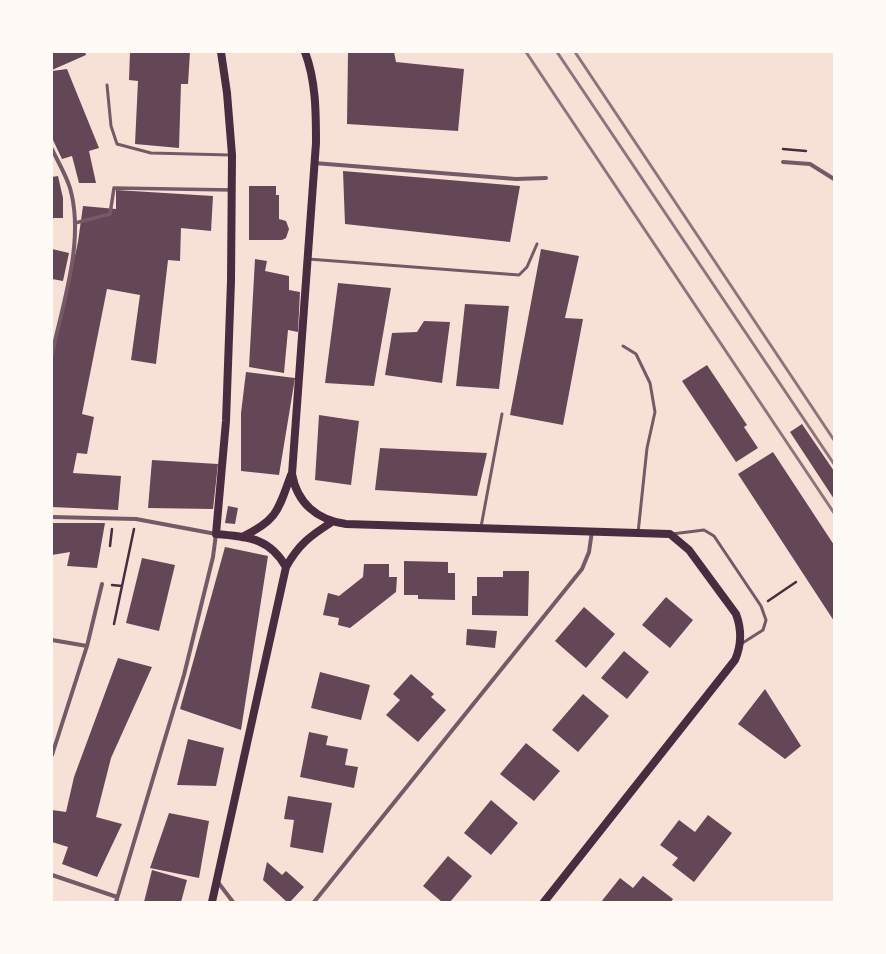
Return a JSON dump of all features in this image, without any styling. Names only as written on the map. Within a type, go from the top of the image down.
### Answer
[{"type":"main road","points":[[221,52],[227,93],[232,155],[232,190],[231,281],[226,420],[216,534],[242,537],[268,545],[274,549],[286,567]]},
{"type":"main road","points":[[242,537],[265,525],[273,518],[278,510],[292,474],[308,258],[316,110],[311,74],[305,52]]},
{"type":"main road","points":[[292,474],[297,491],[305,504],[316,514],[332,522],[361,525],[670,534],[689,550],[736,614],[740,624],[742,644],[735,660],[690,719],[544,902]]},
{"type":"main road","points":[[212,902],[286,567],[301,544],[309,536],[332,522]]},
{"type":"street","points":[[52,149],[70,188],[75,223],[75,248],[52,354]]},
{"type":"street","points":[[783,162],[810,164],[834,178]]},
{"type":"street","points":[[314,163],[516,179],[546,178]]},
{"type":"street","points":[[75,223],[110,214],[114,188],[232,190]]},
{"type":"street","points":[[52,516],[136,519],[216,534],[213,557],[184,675],[116,900],[52,876]]},
{"type":"street","points":[[314,902],[582,569],[589,552],[592,532]]},
{"type":"street","points":[[52,755],[87,646],[102,584]]},
{"type":"street","points":[[52,640],[87,646]]},
{"type":"street","points":[[217,880],[233,902]]},
{"type":"lane","points":[[107,85],[111,126],[117,144],[151,153],[232,155]]},
{"type":"lane","points":[[308,258],[519,275],[527,267],[537,244]]},
{"type":"lane","points":[[623,346],[636,354],[650,383],[655,412],[647,448],[638,533]]},
{"type":"lane","points":[[481,528],[502,414]]},
{"type":"lane","points":[[670,534],[704,530],[714,536],[761,606],[766,620],[763,630],[742,644]]},
{"type":"path","points":[[110,546],[114,518]]},
{"type":"path","points":[[114,624],[136,519]]},
{"type":"path","points":[[761,606],[796,582]]},
{"type":"building","points":[[52,52],[85,52],[86,55],[52,70]]},
{"type":"building","points":[[130,52],[190,52],[188,84],[181,84],[179,148],[135,144],[138,81],[129,80]]},
{"type":"building","points":[[348,52],[394,52],[396,62],[464,69],[458,131],[347,124]]},
{"type":"building","points":[[67,69],[99,148],[89,151],[96,183],[79,183],[72,156],[62,159],[52,138],[52,71]]},
{"type":"building","points":[[343,171],[520,186],[510,242],[345,224]]},
{"type":"building","points":[[58,176],[63,198],[63,218],[52,218],[52,177]]},
{"type":"building","points":[[249,186],[276,186],[276,195],[279,195],[279,219],[286,221],[289,229],[286,238],[282,240],[249,240]]},
{"type":"building","points":[[116,190],[213,196],[211,231],[181,228],[180,261],[168,260],[156,364],[131,360],[140,295],[107,289],[82,414],[94,417],[87,454],[77,453],[73,473],[121,476],[118,510],[52,507],[52,359],[78,242],[83,206],[116,209]]},
{"type":"building","points":[[52,249],[69,253],[63,281],[52,279]]},
{"type":"building","points":[[541,249],[579,256],[565,318],[583,319],[563,425],[510,415]]},
{"type":"building","points":[[255,259],[267,261],[265,271],[289,276],[289,290],[300,292],[298,332],[288,330],[284,373],[249,367]]},
{"type":"building","points":[[338,283],[391,288],[374,386],[325,383]]},
{"type":"building","points":[[465,304],[509,306],[499,389],[456,386]]},
{"type":"building","points":[[424,321],[450,322],[442,383],[385,375],[392,333],[417,332]]},
{"type":"building","points":[[707,365],[747,425],[744,427],[758,448],[736,462],[682,381]]},
{"type":"building","points":[[246,372],[295,378],[279,475],[241,471],[241,413]]},
{"type":"building","points":[[319,415],[359,421],[351,485],[315,480]]},
{"type":"building","points":[[802,424],[834,471],[834,499],[790,432]]},
{"type":"building","points":[[380,448],[487,453],[477,496],[375,490]]},
{"type":"building","points":[[773,452],[834,545],[834,621],[738,474]]},
{"type":"building","points":[[152,460],[218,464],[213,509],[148,508]]},
{"type":"building","points":[[228,506],[238,508],[235,524],[225,523]]},
{"type":"building","points":[[52,523],[105,523],[97,568],[67,566],[70,552],[52,555]]},
{"type":"building","points":[[225,547],[268,556],[241,730],[180,709]]},
{"type":"building","points":[[142,558],[175,565],[159,631],[126,623]]},
{"type":"building","points":[[404,561],[448,562],[448,573],[455,573],[455,600],[418,599],[418,595],[404,595]]},
{"type":"building","points":[[364,564],[389,564],[389,577],[397,577],[396,592],[350,628],[338,625],[339,618],[323,615],[328,593],[339,596],[363,577]]},
{"type":"building","points":[[503,571],[529,571],[528,616],[472,615],[472,596],[477,596],[477,577],[503,577]]},
{"type":"building","points":[[666,597],[693,620],[670,648],[642,625]]},
{"type":"building","points":[[584,607],[615,634],[586,668],[555,641]]},
{"type":"building","points":[[467,629],[497,631],[495,648],[466,645]]},
{"type":"building","points":[[624,651],[649,672],[627,699],[601,678]]},
{"type":"building","points":[[118,658],[152,667],[111,758],[96,817],[122,824],[97,877],[62,864],[68,847],[52,842],[52,810],[66,812],[74,777]]},
{"type":"building","points":[[320,672],[370,685],[361,720],[311,708]]},
{"type":"building","points":[[411,674],[434,694],[431,697],[446,710],[418,742],[386,715],[400,700],[393,694]]},
{"type":"building","points":[[765,689],[801,746],[785,759],[738,724]]},
{"type":"building","points":[[583,694],[609,716],[578,752],[552,730]]},
{"type":"building","points":[[309,732],[328,736],[326,745],[348,749],[345,765],[358,767],[354,788],[300,777]]},
{"type":"building","points":[[188,739],[224,748],[216,786],[177,785]]},
{"type":"building","points":[[526,743],[560,771],[534,801],[500,774]]},
{"type":"building","points":[[288,796],[332,803],[323,853],[290,847],[294,820],[284,819]]},
{"type":"building","points":[[491,800],[518,823],[491,855],[464,833]]},
{"type":"building","points":[[169,813],[209,821],[199,878],[150,868]]},
{"type":"building","points":[[708,815],[732,833],[694,882],[672,865],[678,858],[660,845],[679,820],[695,832]]},
{"type":"building","points":[[448,856],[472,876],[450,902],[442,902],[423,886]]},
{"type":"building","points":[[267,862],[282,875],[286,871],[304,887],[290,902],[287,902],[263,880]]},
{"type":"building","points":[[152,870],[187,880],[181,902],[144,902]]},
{"type":"building","points":[[643,876],[673,899],[671,902],[601,902],[620,878],[633,888]]},
{"type":"railway","points":[[526,52],[834,513]]},
{"type":"railway","points":[[557,52],[834,464]]},
{"type":"railway","points":[[575,52],[834,440]]}]
